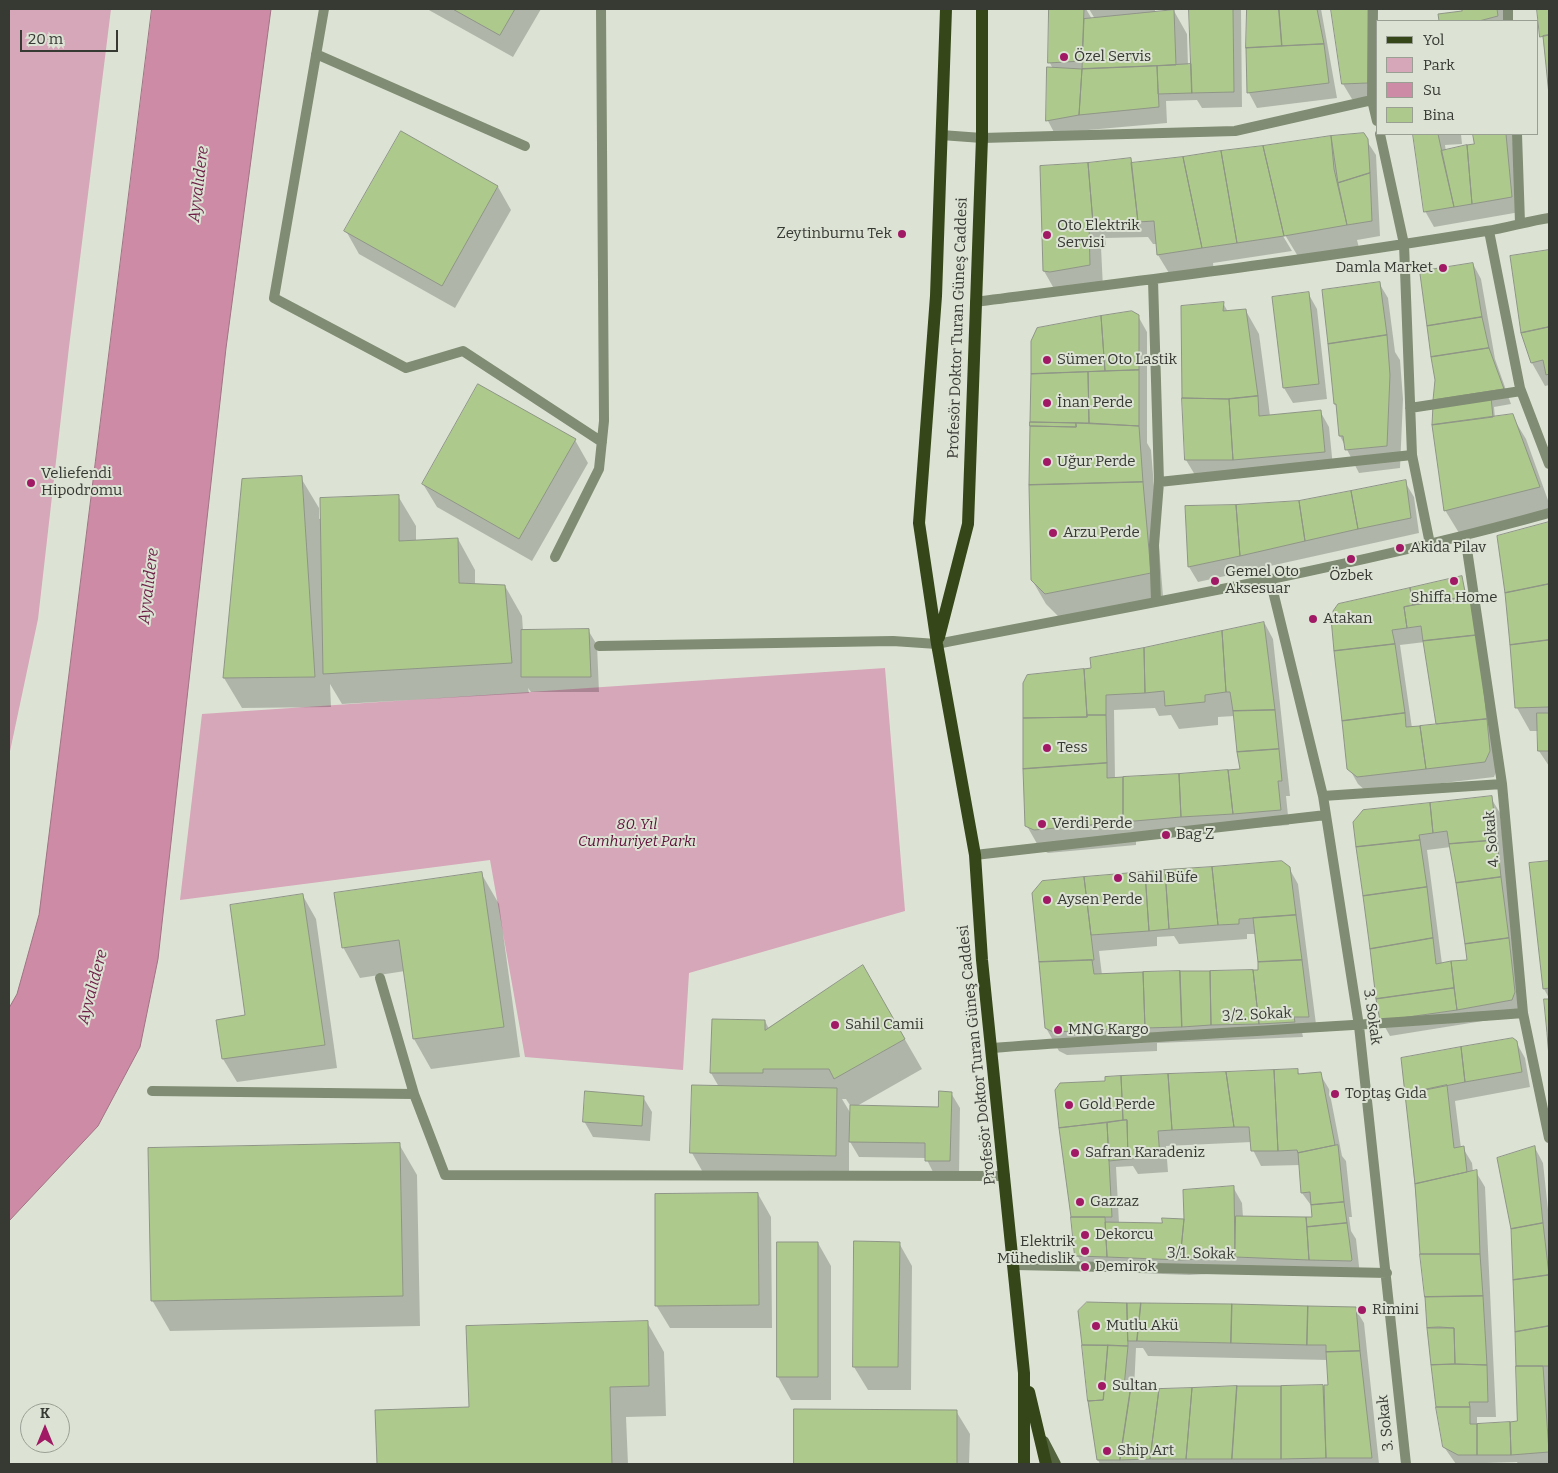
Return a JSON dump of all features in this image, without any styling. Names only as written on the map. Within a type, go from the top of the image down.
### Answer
[{"type":"main road","name":"Profesör Doktor Turan Güneş Caddesi","points":[[946,9],[936,296],[919,523],[937,644],[975,855],[982,960],[1015,1265],[1024,1373],[1024,1464]]},
{"type":"main road","name":"Profesör Doktor Turan Güneş Caddesi","points":[[937,644],[968,524],[982,138],[982,9]]},
{"type":"main road","points":[[1024,1373],[1046,1464]]},
{"type":"main road","points":[[1040,1433],[1056,1464]]},
{"type":"street","points":[[324,9],[274,298],[406,368],[463,351],[602,442]]},
{"type":"street","points":[[556,557],[599,469],[604,421],[601,9]]},
{"type":"street","points":[[1373,9],[1371,35],[1372,100],[1376,117]]},
{"type":"street","points":[[316,54],[525,146]]},
{"type":"street","points":[[941,135],[982,138],[1235,131],[1372,100]]},
{"type":"street","points":[[1380,135],[1404,244],[1412,455],[1430,544]]},
{"type":"street","points":[[1517,135],[1520,223]]},
{"type":"street","points":[[975,302],[1153,280],[1404,244],[1489,231],[1549,218]]},
{"type":"street","points":[[1489,231],[1521,391],[1549,464]]},
{"type":"street","points":[[1153,280],[1159,482],[1154,545],[1156,601]]},
{"type":"street","points":[[1410,408],[1521,391]]},
{"type":"street","points":[[1159,482],[1412,455]]},
{"type":"street","points":[[598,646],[893,641],[937,644],[1270,579],[1466,536],[1549,513]]},
{"type":"street","name":"4. Sokak","points":[[1466,536],[1502,784],[1523,1013],[1549,1138]]},
{"type":"street","name":"3. Sokak","points":[[1270,579],[1323,796],[1359,1026],[1387,1272],[1406,1464]]},
{"type":"street","points":[[1323,796],[1502,784]]},
{"type":"street","points":[[975,855],[1326,815]]},
{"type":"street","points":[[380,978],[414,1094],[445,1175],[1004,1176]]},
{"type":"street","name":"3/2. Sokak","points":[[992,1048],[1205,1033],[1359,1026],[1523,1013]]},
{"type":"street","points":[[152,1091],[414,1094]]},
{"type":"street","name":"3/1. Sokak","points":[[1015,1265],[1387,1272]]},
{"type":"green space","name":"Veliefendi Hipodromu","points":[[9,9],[111,9],[69,347],[38,619],[9,756]]},
{"type":"green space","name":"80. Yıl Cumhuriyet Parkı","points":[[885,668],[905,911],[689,973],[683,1070],[525,1057],[490,860],[180,900],[202,714]]},
{"type":"water","name":"Ayvalıdere","points":[[152,9],[271,9],[226,348],[158,959],[140,1047],[98,1126],[9,1221],[9,1008],[17,994],[39,915]]},
{"type":"building","points":[[453,9],[515,9],[500,35]]},
{"type":"building","points":[[1049,9],[1084,9],[1082,61],[1048,63]]},
{"type":"building","points":[[1189,9],[1233,9],[1234,92],[1192,93]]},
{"type":"building","points":[[1247,9],[1279,9],[1282,46],[1246,48]]},
{"type":"building","points":[[1279,9],[1317,9],[1324,44],[1282,46]]},
{"type":"building","points":[[1331,9],[1368,9],[1368,83],[1342,84]]},
{"type":"building","points":[[1461,9],[1497,9],[1498,16],[1483,20],[1439,20],[1438,14],[1462,11]]},
{"type":"building","points":[[1537,9],[1549,9],[1549,35],[1540,37]]},
{"type":"building","points":[[1174,10],[1176,65],[1082,69],[1084,19]]},
{"type":"building","points":[[1549,35],[1549,95],[1543,36]]},
{"type":"building","points":[[1324,44],[1329,83],[1247,93],[1246,48]]},
{"type":"building","points":[[1191,64],[1192,93],[1158,94],[1157,66]]},
{"type":"building","points":[[1157,66],[1159,107],[1079,115],[1082,69]]},
{"type":"building","points":[[1047,67],[1082,69],[1079,115],[1046,121]]},
{"type":"building","points":[[401,131],[498,186],[442,286],[344,231]]},
{"type":"building","points":[[1364,133],[1368,139],[1370,173],[1338,183],[1331,136]]},
{"type":"building","points":[[1413,135],[1438,135],[1454,207],[1424,212]]},
{"type":"building","points":[[1473,135],[1506,135],[1512,197],[1472,204],[1467,145],[1474,144]]},
{"type":"building","points":[[1331,136],[1334,169],[1347,225],[1284,236],[1263,146]]},
{"type":"building","points":[[1467,145],[1472,204],[1454,207],[1441,151]]},
{"type":"building","points":[[1263,146],[1284,236],[1237,243],[1221,151]]},
{"type":"building","points":[[1221,151],[1237,243],[1202,248],[1183,157]]},
{"type":"building","points":[[1183,157],[1202,248],[1157,255],[1154,221],[1138,222],[1131,163]]},
{"type":"building","points":[[1131,158],[1138,222],[1093,223],[1088,163]]},
{"type":"building","points":[[1088,163],[1093,223],[1089,224],[1090,265],[1050,272],[1043,271],[1040,166]]},
{"type":"building","points":[[1370,173],[1372,221],[1347,225],[1338,183]]},
{"type":"building","points":[[1549,250],[1549,327],[1521,333],[1510,256]]},
{"type":"building","points":[[1473,263],[1482,317],[1427,326],[1420,274],[1422,271]]},
{"type":"building","points":[[1380,282],[1387,335],[1328,344],[1322,290]]},
{"type":"building","points":[[1309,292],[1319,384],[1283,388],[1272,297]]},
{"type":"building","points":[[1224,302],[1223,311],[1246,309],[1258,396],[1229,399],[1182,398],[1181,306]]},
{"type":"building","points":[[1132,311],[1139,315],[1139,370],[1105,371],[1101,316]]},
{"type":"building","points":[[1101,316],[1105,371],[1031,374],[1031,341],[1037,328]]},
{"type":"building","points":[[1482,317],[1489,348],[1431,357],[1427,326]]},
{"type":"building","points":[[1549,327],[1549,374],[1546,375],[1543,360],[1531,363],[1521,333]]},
{"type":"building","points":[[1387,335],[1390,375],[1387,446],[1345,450],[1343,436],[1339,436],[1328,344]]},
{"type":"building","points":[[1489,348],[1504,389],[1433,400],[1435,380],[1431,357]]},
{"type":"building","points":[[1139,370],[1139,426],[1089,423],[1088,372]]},
{"type":"building","points":[[1088,372],[1089,423],[1030,422],[1031,374]]},
{"type":"building","points":[[478,384],[576,439],[519,539],[422,484]]},
{"type":"building","points":[[1258,396],[1259,416],[1321,410],[1325,452],[1233,460],[1229,399]]},
{"type":"building","points":[[1491,397],[1493,417],[1432,425],[1433,405]]},
{"type":"building","points":[[1182,398],[1229,399],[1233,460],[1185,460]]},
{"type":"building","points":[[1513,414],[1540,487],[1444,511],[1432,425]]},
{"type":"building","points":[[1030,422],[1076,423],[1076,427],[1030,426]]},
{"type":"building","points":[[1076,423],[1139,426],[1143,482],[1029,485],[1030,426],[1076,427]]},
{"type":"building","points":[[302,476],[315,677],[223,678],[242,479]]},
{"type":"building","points":[[1406,480],[1411,518],[1358,529],[1351,491]]},
{"type":"building","points":[[1143,482],[1151,573],[1045,594],[1031,580],[1029,485]]},
{"type":"building","points":[[1351,491],[1358,529],[1305,541],[1299,501]]},
{"type":"building","points":[[399,495],[399,541],[458,538],[459,583],[505,585],[512,663],[323,674],[320,498]]},
{"type":"building","points":[[1299,501],[1305,541],[1240,556],[1236,505]]},
{"type":"building","points":[[1236,505],[1240,556],[1188,567],[1185,506]]},
{"type":"building","points":[[1549,522],[1549,584],[1505,593],[1497,536]]},
{"type":"building","points":[[1462,576],[1466,597],[1413,605],[1410,588]]},
{"type":"building","points":[[1549,584],[1549,640],[1510,645],[1505,593]]},
{"type":"building","points":[[1410,588],[1413,605],[1404,607],[1407,628],[1392,630],[1395,644],[1334,651],[1331,618],[1334,618],[1333,611],[1338,604]]},
{"type":"building","points":[[1471,596],[1478,635],[1423,641],[1421,626],[1407,628],[1404,607]]},
{"type":"building","points":[[1264,622],[1275,710],[1233,711],[1230,692],[1226,692],[1222,631]]},
{"type":"building","points":[[589,629],[591,677],[521,677],[521,630]]},
{"type":"building","points":[[1222,631],[1226,692],[1205,695],[1205,702],[1165,706],[1164,691],[1145,693],[1144,648]]},
{"type":"building","points":[[1478,635],[1487,719],[1436,724],[1423,641]]},
{"type":"building","points":[[1549,640],[1549,707],[1515,708],[1510,645]]},
{"type":"building","points":[[1395,644],[1405,713],[1342,721],[1334,651]]},
{"type":"building","points":[[1144,648],[1145,693],[1106,695],[1106,715],[1087,715],[1084,669],[1091,668],[1090,658]]},
{"type":"building","points":[[1084,669],[1087,717],[1023,718],[1023,683],[1027,675]]},
{"type":"building","points":[[1275,710],[1279,749],[1237,752],[1233,711]]},
{"type":"building","points":[[1405,713],[1406,727],[1420,726],[1426,769],[1357,777],[1347,769],[1342,721]]},
{"type":"building","points":[[1537,713],[1549,713],[1549,751],[1538,751]]},
{"type":"building","points":[[1087,715],[1106,715],[1107,763],[1023,769],[1023,718],[1087,717]]},
{"type":"building","points":[[1487,719],[1490,751],[1485,762],[1426,769],[1420,726]]},
{"type":"building","points":[[1279,749],[1282,781],[1278,781],[1281,810],[1233,814],[1228,770],[1240,769],[1237,752]]},
{"type":"building","points":[[1107,763],[1107,778],[1123,777],[1123,822],[1034,830],[1025,826],[1023,769]]},
{"type":"building","points":[[1228,770],[1233,814],[1181,817],[1179,774]]},
{"type":"building","points":[[1179,774],[1181,817],[1123,822],[1123,777]]},
{"type":"building","points":[[1492,796],[1497,840],[1449,844],[1447,831],[1433,833],[1430,803]]},
{"type":"building","points":[[1430,803],[1433,833],[1419,835],[1420,840],[1356,847],[1353,822],[1363,810]]},
{"type":"building","points":[[1420,840],[1427,887],[1363,896],[1356,847]]},
{"type":"building","points":[[1497,840],[1501,877],[1456,883],[1449,844]]},
{"type":"building","points":[[1282,861],[1290,867],[1296,915],[1239,919],[1239,924],[1218,925],[1212,867]]},
{"type":"building","points":[[1549,861],[1549,988],[1543,989],[1529,863]]},
{"type":"building","points":[[1212,867],[1218,925],[1169,929],[1165,870]]},
{"type":"building","points":[[1165,870],[1169,929],[1149,931],[1145,872]]},
{"type":"building","points":[[482,872],[504,1027],[413,1039],[399,940],[342,948],[334,893]]},
{"type":"building","points":[[1145,872],[1149,931],[1091,935],[1084,877]]},
{"type":"building","points":[[1084,877],[1094,960],[1039,962],[1032,893],[1042,881]]},
{"type":"building","points":[[1501,877],[1509,938],[1465,944],[1456,883]]},
{"type":"building","points":[[1427,887],[1433,938],[1370,949],[1363,896]]},
{"type":"building","points":[[303,894],[325,1045],[222,1059],[216,1020],[245,1015],[230,905]]},
{"type":"building","points":[[1296,915],[1302,960],[1258,962],[1253,918]]},
{"type":"building","points":[[1433,938],[1436,964],[1451,961],[1454,988],[1376,999],[1370,949]]},
{"type":"building","points":[[1509,938],[1515,992],[1512,1000],[1457,1010],[1451,961],[1467,960],[1465,944]]},
{"type":"building","points":[[1092,960],[1094,974],[1143,972],[1145,1028],[1053,1032],[1045,1028],[1039,962]]},
{"type":"building","points":[[1302,960],[1309,1017],[1294,1017],[1295,1022],[1259,1024],[1253,970],[1258,970],[1258,962]]},
{"type":"building","name":"Sahil Camii","points":[[863,965],[905,1039],[834,1079],[829,1069],[763,1069],[763,1073],[710,1073],[712,1019],[765,1020],[765,1030]]},
{"type":"building","points":[[1253,970],[1259,1024],[1211,1025],[1210,971]]},
{"type":"building","points":[[1180,971],[1182,1027],[1145,1028],[1143,972]]},
{"type":"building","points":[[1180,971],[1210,971],[1211,1025],[1182,1027]]},
{"type":"building","points":[[1454,988],[1457,1010],[1380,1021],[1376,999]]},
{"type":"building","points":[[1544,999],[1549,999],[1549,1057],[1547,1033]]},
{"type":"building","points":[[1513,1038],[1517,1041],[1522,1072],[1465,1082],[1461,1047]]},
{"type":"building","points":[[1461,1047],[1465,1082],[1405,1094],[1401,1058]]},
{"type":"building","points":[[1298,1069],[1298,1074],[1321,1072],[1335,1145],[1298,1153],[1297,1150],[1278,1151],[1274,1070]]},
{"type":"building","points":[[1274,1070],[1278,1151],[1251,1151],[1249,1127],[1234,1127],[1226,1072]]},
{"type":"building","points":[[1226,1072],[1234,1127],[1172,1130],[1168,1074]]},
{"type":"building","points":[[1168,1074],[1172,1130],[1158,1131],[1160,1157],[1128,1159],[1127,1120],[1123,1120],[1121,1076]]},
{"type":"building","points":[[1121,1076],[1123,1120],[1059,1128],[1055,1090],[1060,1083],[1105,1081],[1105,1077]]},
{"type":"building","points":[[692,1085],[837,1088],[836,1156],[690,1153]]},
{"type":"building","points":[[1447,1085],[1454,1148],[1464,1146],[1467,1172],[1415,1184],[1405,1094]]},
{"type":"building","points":[[585,1091],[644,1096],[642,1126],[583,1122]]},
{"type":"building","points":[[939,1091],[952,1092],[950,1161],[925,1161],[925,1143],[849,1142],[850,1105],[938,1107]]},
{"type":"building","points":[[1127,1120],[1128,1159],[1109,1161],[1107,1123]]},
{"type":"building","points":[[1107,1123],[1112,1217],[1071,1217],[1059,1128]]},
{"type":"building","points":[[400,1143],[403,1296],[151,1301],[148,1148]]},
{"type":"building","points":[[1338,1145],[1344,1202],[1311,1205],[1310,1192],[1301,1193],[1298,1153]]},
{"type":"building","points":[[1535,1146],[1543,1223],[1511,1229],[1497,1158]]},
{"type":"building","points":[[1477,1170],[1480,1254],[1420,1254],[1415,1184]]},
{"type":"building","points":[[1234,1186],[1235,1257],[1180,1260],[1184,1219],[1183,1190]]},
{"type":"building","points":[[758,1193],[759,1305],[655,1306],[655,1194]]},
{"type":"building","points":[[1344,1202],[1347,1223],[1307,1227],[1306,1217],[1312,1217],[1311,1205]]},
{"type":"building","points":[[1236,1216],[1306,1217],[1309,1260],[1235,1257]]},
{"type":"building","points":[[1071,1217],[1105,1217],[1107,1257],[1075,1256]]},
{"type":"building","points":[[1162,1218],[1184,1219],[1180,1260],[1107,1257],[1105,1222],[1162,1223]]},
{"type":"building","points":[[1347,1223],[1351,1261],[1309,1260],[1307,1227]]},
{"type":"building","points":[[1543,1223],[1549,1275],[1513,1280],[1511,1229]]},
{"type":"building","points":[[854,1241],[900,1242],[898,1367],[853,1367]]},
{"type":"building","points":[[777,1242],[818,1242],[818,1377],[777,1377]]},
{"type":"building","points":[[1420,1254],[1480,1254],[1483,1296],[1425,1297]]},
{"type":"building","points":[[1549,1275],[1549,1326],[1515,1332],[1513,1280]]},
{"type":"building","points":[[1483,1296],[1487,1365],[1455,1364],[1454,1328],[1427,1328],[1425,1297]]},
{"type":"building","points":[[1087,1302],[1127,1303],[1128,1346],[1082,1345],[1078,1311]]},
{"type":"building","points":[[1127,1303],[1141,1303],[1137,1341],[1128,1341]]},
{"type":"building","points":[[1141,1303],[1232,1304],[1231,1343],[1137,1341]]},
{"type":"building","points":[[1232,1304],[1308,1306],[1307,1345],[1231,1343]]},
{"type":"building","points":[[1308,1306],[1356,1307],[1360,1351],[1326,1352],[1326,1345],[1307,1345]]},
{"type":"building","points":[[648,1321],[649,1386],[610,1387],[612,1464],[377,1464],[375,1410],[469,1407],[466,1326]]},
{"type":"building","points":[[1549,1326],[1549,1366],[1516,1366],[1515,1332]]},
{"type":"building","points":[[1427,1328],[1454,1328],[1455,1364],[1431,1365]]},
{"type":"building","points":[[1082,1345],[1108,1345],[1103,1400],[1088,1401]]},
{"type":"building","points":[[1108,1345],[1128,1346],[1124,1387],[1131,1387],[1120,1460],[1097,1460],[1088,1401],[1103,1400]]},
{"type":"building","points":[[1360,1351],[1372,1458],[1326,1458],[1324,1385],[1328,1385],[1326,1352]]},
{"type":"building","points":[[1431,1365],[1487,1365],[1488,1402],[1469,1402],[1470,1407],[1436,1407]]},
{"type":"building","points":[[1516,1366],[1543,1366],[1549,1452],[1511,1455],[1510,1422],[1517,1421]]},
{"type":"building","points":[[1323,1385],[1326,1458],[1281,1459],[1281,1386]]},
{"type":"building","points":[[1237,1386],[1281,1386],[1281,1459],[1232,1459]]},
{"type":"building","points":[[1237,1386],[1232,1459],[1186,1459],[1192,1388]]},
{"type":"building","points":[[1131,1387],[1159,1389],[1150,1459],[1120,1460]]},
{"type":"building","points":[[1192,1388],[1186,1459],[1150,1459],[1159,1389]]},
{"type":"building","points":[[1436,1407],[1470,1407],[1470,1424],[1477,1424],[1477,1455],[1458,1455],[1443,1447]]},
{"type":"building","points":[[794,1409],[957,1410],[957,1464],[794,1464]]},
{"type":"building","points":[[1510,1422],[1511,1455],[1477,1455],[1477,1424]]},
{"type":"place","name":"Özel Servis","points":[[1064,57]]},
{"type":"place","name":"Zeytinburnu Tek","points":[[902,234]]},
{"type":"place","name":"Oto Elektrik Servisi","points":[[1047,235]]},
{"type":"place","name":"Damla Market","points":[[1443,268]]},
{"type":"place","name":"Sümer Oto Lastik","points":[[1047,360]]},
{"type":"place","name":"İnan Perde","points":[[1047,403]]},
{"type":"place","name":"Uğur Perde","points":[[1047,462]]},
{"type":"place","name":"Veliefendi Hipodromu","points":[[31,483]]},
{"type":"place","name":"Arzu Perde","points":[[1053,533]]},
{"type":"place","name":"Akida Pilav","points":[[1400,548]]},
{"type":"place","name":"Özbek","points":[[1351,559]]},
{"type":"place","name":"Gemel Oto Aksesuar","points":[[1215,581]]},
{"type":"place","name":"Shiffa Home","points":[[1454,581]]},
{"type":"place","name":"Atakan","points":[[1313,619]]},
{"type":"place","name":"Tess","points":[[1047,748]]},
{"type":"place","name":"Verdi Perde","points":[[1042,824]]},
{"type":"place","name":"Bag Z","points":[[1166,835]]},
{"type":"place","name":"Sahil Büfe","points":[[1118,878]]},
{"type":"place","name":"Aysen Perde","points":[[1047,900]]},
{"type":"place","name":"Sahil Camii","points":[[835,1025]]},
{"type":"place","name":"MNG Kargo","points":[[1058,1030]]},
{"type":"place","name":"Toptaş Gıda","points":[[1335,1094]]},
{"type":"place","name":"Gold Perde","points":[[1069,1105]]},
{"type":"place","name":"Safran Karadeniz","points":[[1075,1153]]},
{"type":"place","name":"Gazzaz","points":[[1080,1202]]},
{"type":"place","name":"Dekorcu","points":[[1085,1235]]},
{"type":"place","name":"Elektrik Mühedislik","points":[[1085,1251]]},
{"type":"place","name":"Demirok","points":[[1085,1267]]},
{"type":"place","name":"Rimini","points":[[1362,1310]]},
{"type":"place","name":"Mutlu Akü","points":[[1096,1326]]},
{"type":"place","name":"Sultan","points":[[1102,1386]]},
{"type":"place","name":"Ship Art","points":[[1107,1451]]}]
